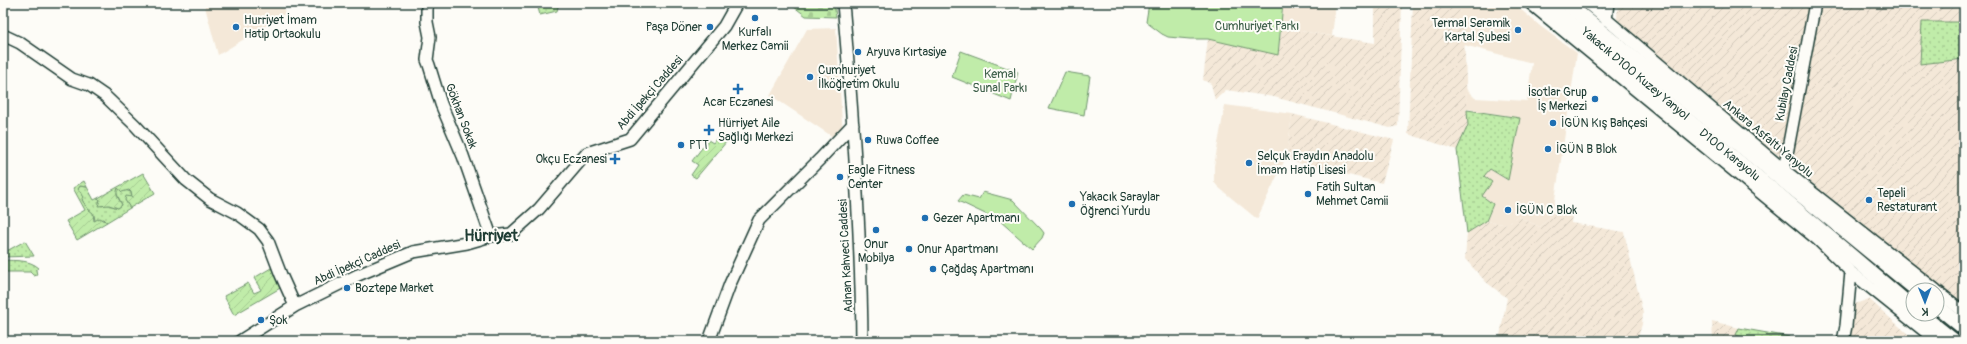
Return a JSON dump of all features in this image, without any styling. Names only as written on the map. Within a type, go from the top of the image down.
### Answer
[{"type":"highway","name":"D100 Karayolu","points":[[1545,3],[1773,190],[1905,301]]},
{"type":"highway","name":"D100 Karayolu","points":[[1566,3],[1907,282]]},
{"type":"highway","points":[[1779,166],[1818,209]]},
{"type":"highway","points":[[1818,240],[1905,302]]},
{"type":"highway","points":[[1945,313],[1964,328]]},
{"type":"highway","points":[[1930,322],[1954,341]]},
{"type":"street","name":"Gökhan Sokak","points":[[427,3],[427,22],[430,36],[429,65],[491,236]]},
{"type":"street","name":"Abdi İpekçi Caddesi","points":[[240,341],[295,306],[358,275],[412,252],[491,236],[511,234],[539,209],[587,153],[630,139],[724,26],[737,3]]},
{"type":"street","name":"Adnan Kahveci Caddesi","points":[[843,3],[853,124],[862,298],[862,341]]},
{"type":"street","name":"Yakacık D100 Kuzey Yanyol","points":[[1530,3],[1818,240]]},
{"type":"street","name":"Ankara Asfaltı Yanyolu","points":[[1587,3],[1779,166],[1926,282]]},
{"type":"street","points":[[1606,20],[1608,3]]},
{"type":"street","name":"Kubilay Caddesi","points":[[1779,166],[1815,3]]},
{"type":"street","points":[[3,35],[20,43],[72,78],[89,85],[105,96],[135,125],[186,180],[210,199],[237,213],[259,230],[268,241],[295,306]]},
{"type":"street","points":[[709,341],[730,284],[759,220],[853,124]]},
{"type":"street","points":[[1818,240],[1851,272],[1937,341]]},
{"type":"street","points":[[1843,341],[1846,326],[1851,272]]},
{"type":"street","name":"Ankara Asfaltı Yanyolu","points":[[1945,297],[1964,312]]},
{"type":"shaded area","name":"Hurriyet İmam Hatip Ortaokulu","points":[[204,3],[283,3],[285,14],[218,55]]},
{"type":"shaded area","points":[[1283,3],[1336,3],[1332,36],[1281,28]]},
{"type":"shaded area","points":[[1375,3],[1402,3],[1398,126],[1390,128],[1274,97],[1226,90],[1215,100],[1211,84],[1203,80],[1208,39],[1278,55],[1281,28],[1375,43]]},
{"type":"shaded area","points":[[1413,3],[1455,3],[1459,8],[1464,35],[1468,125],[1457,150],[1408,134]]},
{"type":"shaded area","points":[[1455,3],[1513,3],[1540,26],[1577,53],[1553,213],[1540,227],[1517,216],[1508,225],[1486,221],[1493,204],[1482,196],[1484,176],[1490,169],[1507,180],[1519,118],[1467,109],[1466,89],[1475,98],[1527,101],[1532,63],[1464,45],[1459,8]]},
{"type":"shaded area","points":[[1618,3],[1964,3],[1964,22],[1922,22],[1920,63],[1964,59],[1964,308],[1945,291],[1945,282],[1935,282],[1792,167],[1617,20]]},
{"type":"shaded area","name":"Cumhuriyet İlköğretim Okulu","points":[[836,28],[843,138],[836,139],[770,95],[807,29]]},
{"type":"shaded area","name":"Selçuk Eraydın Anadolu İmam Hatip Lisesi","points":[[1225,105],[1292,114],[1287,155],[1257,219],[1214,182],[1214,166]]},
{"type":"shaded area","points":[[1292,114],[1394,140],[1382,183],[1285,160],[1287,155]]},
{"type":"shaded area","points":[[1553,213],[1572,215],[1571,223],[1624,232],[1643,313],[1642,324],[1637,341],[1499,341],[1507,298],[1486,282],[1465,259],[1467,233],[1486,221],[1508,225],[1517,216],[1540,227]]},
{"type":"shaded area","points":[[1869,299],[1909,335],[1909,341],[1847,341],[1852,305]]},
{"type":"shaded area","points":[[1712,321],[1739,328],[1737,335],[1757,341],[1713,341]]},
{"type":"green space","points":[[559,3],[557,11],[540,15],[537,4]]},
{"type":"green space","points":[[789,3],[834,3],[836,17],[806,16]]},
{"type":"green space","name":"Cumhuriyet Parkı","points":[[1149,3],[1283,3],[1278,55],[1208,39],[1168,37],[1146,22]]},
{"type":"green space","points":[[1922,22],[1964,22],[1964,59],[1920,64]]},
{"type":"green space","name":"Kemal Sunal Parkı","points":[[961,51],[1018,72],[1011,101],[952,77]]},
{"type":"green space","points":[[1065,72],[1090,76],[1084,115],[1049,108]]},
{"type":"green space","points":[[1467,110],[1520,118],[1508,180],[1490,169],[1484,176],[1492,182],[1482,196],[1493,204],[1486,221],[1467,233],[1457,150],[1468,125]]},
{"type":"green space","points":[[719,135],[727,141],[696,178],[691,175],[698,165],[692,161],[708,140],[713,143]]},
{"type":"green space","points":[[143,173],[155,193],[130,208],[125,200],[126,196],[132,197],[131,192],[129,190],[122,192],[118,188],[117,195],[122,205],[118,208],[109,205],[98,206],[100,200],[98,198]]},
{"type":"green space","points":[[84,181],[87,187],[80,186],[78,189],[84,197],[82,200],[88,209],[93,213],[94,221],[100,218],[107,222],[77,240],[66,221],[85,210],[73,188]]},
{"type":"green space","points":[[80,186],[87,187],[94,200],[98,198],[100,199],[99,202],[118,208],[122,205],[116,192],[118,188],[131,192],[132,197],[125,200],[130,208],[107,222],[104,219],[95,221],[94,215],[82,200],[82,194],[78,189]]},
{"type":"green space","points":[[983,192],[1013,200],[1041,229],[1044,233],[1042,238],[1032,249],[1000,221],[958,201],[963,195],[979,199]]},
{"type":"green space","points":[[25,241],[34,256],[3,257],[3,253]]},
{"type":"green space","points":[[3,260],[31,263],[39,268],[36,270],[37,275],[34,276],[30,272],[3,272]]},
{"type":"green space","points":[[271,268],[274,269],[282,287],[234,315],[224,296],[248,283],[254,293],[261,290],[254,278]]},
{"type":"green space","points":[[1739,328],[1790,337],[1791,341],[1757,341],[1736,335]]},
{"type":"place","name":"Kurfalı Merkez Camii","points":[[755,18]]},
{"type":"place","name":"Hurriyet İmam Hatip Ortaokulu","points":[[236,27]]},
{"type":"place","name":"Paşa Döner","points":[[710,27]]},
{"type":"place","name":"Termal Seramik Kartal Şubesi","points":[[1518,30]]},
{"type":"place","name":"Aryuva Kırtasiye","points":[[858,52]]},
{"type":"place","name":"Cumhuriyet İlköğretim Okulu","points":[[810,77]]},
{"type":"place","name":"Acar Eczanesi","points":[[738,89]]},
{"type":"place","name":"İsotlar Grup İş Merkezi","points":[[1595,99]]},
{"type":"place","name":"İGÜN Kış Bahçesi","points":[[1553,123]]},
{"type":"place","name":"Hürriyet Aile Sağlığı Merkezi","points":[[709,130]]},
{"type":"place","name":"Ruwa Coffee","points":[[868,140]]},
{"type":"place","name":"PTT","points":[[681,145]]},
{"type":"place","name":"İGÜN B Blok","points":[[1548,149]]},
{"type":"place","name":"Okçu Eczanesi","points":[[615,159]]},
{"type":"place","name":"Selçuk Eraydın Anadolu İmam Hatip Lisesi","points":[[1249,163]]},
{"type":"place","name":"Eagle Fitness Center","points":[[840,177]]},
{"type":"place","name":"Fatih Sultan Mehmet Camii","points":[[1308,194]]},
{"type":"place","name":"Tepeli Restaturant","points":[[1869,200]]},
{"type":"place","name":"Yakacık Saraylar Öğrenci Yurdu","points":[[1072,204]]},
{"type":"place","name":"İGÜN C Blok","points":[[1508,210]]},
{"type":"place","name":"Gezer Apartmanı","points":[[925,218]]},
{"type":"place","name":"Onur Mobilya","points":[[876,230]]},
{"type":"place","name":"Onur Apartmanı","points":[[909,249]]},
{"type":"place","name":"Çağdaş Apartmanı","points":[[933,269]]},
{"type":"place","name":"Boztepe Market","points":[[347,288]]},
{"type":"place","name":"Şok","points":[[261,320]]},
{"type":"district","name":"Hürriyet","points":[[491,236]]}]
